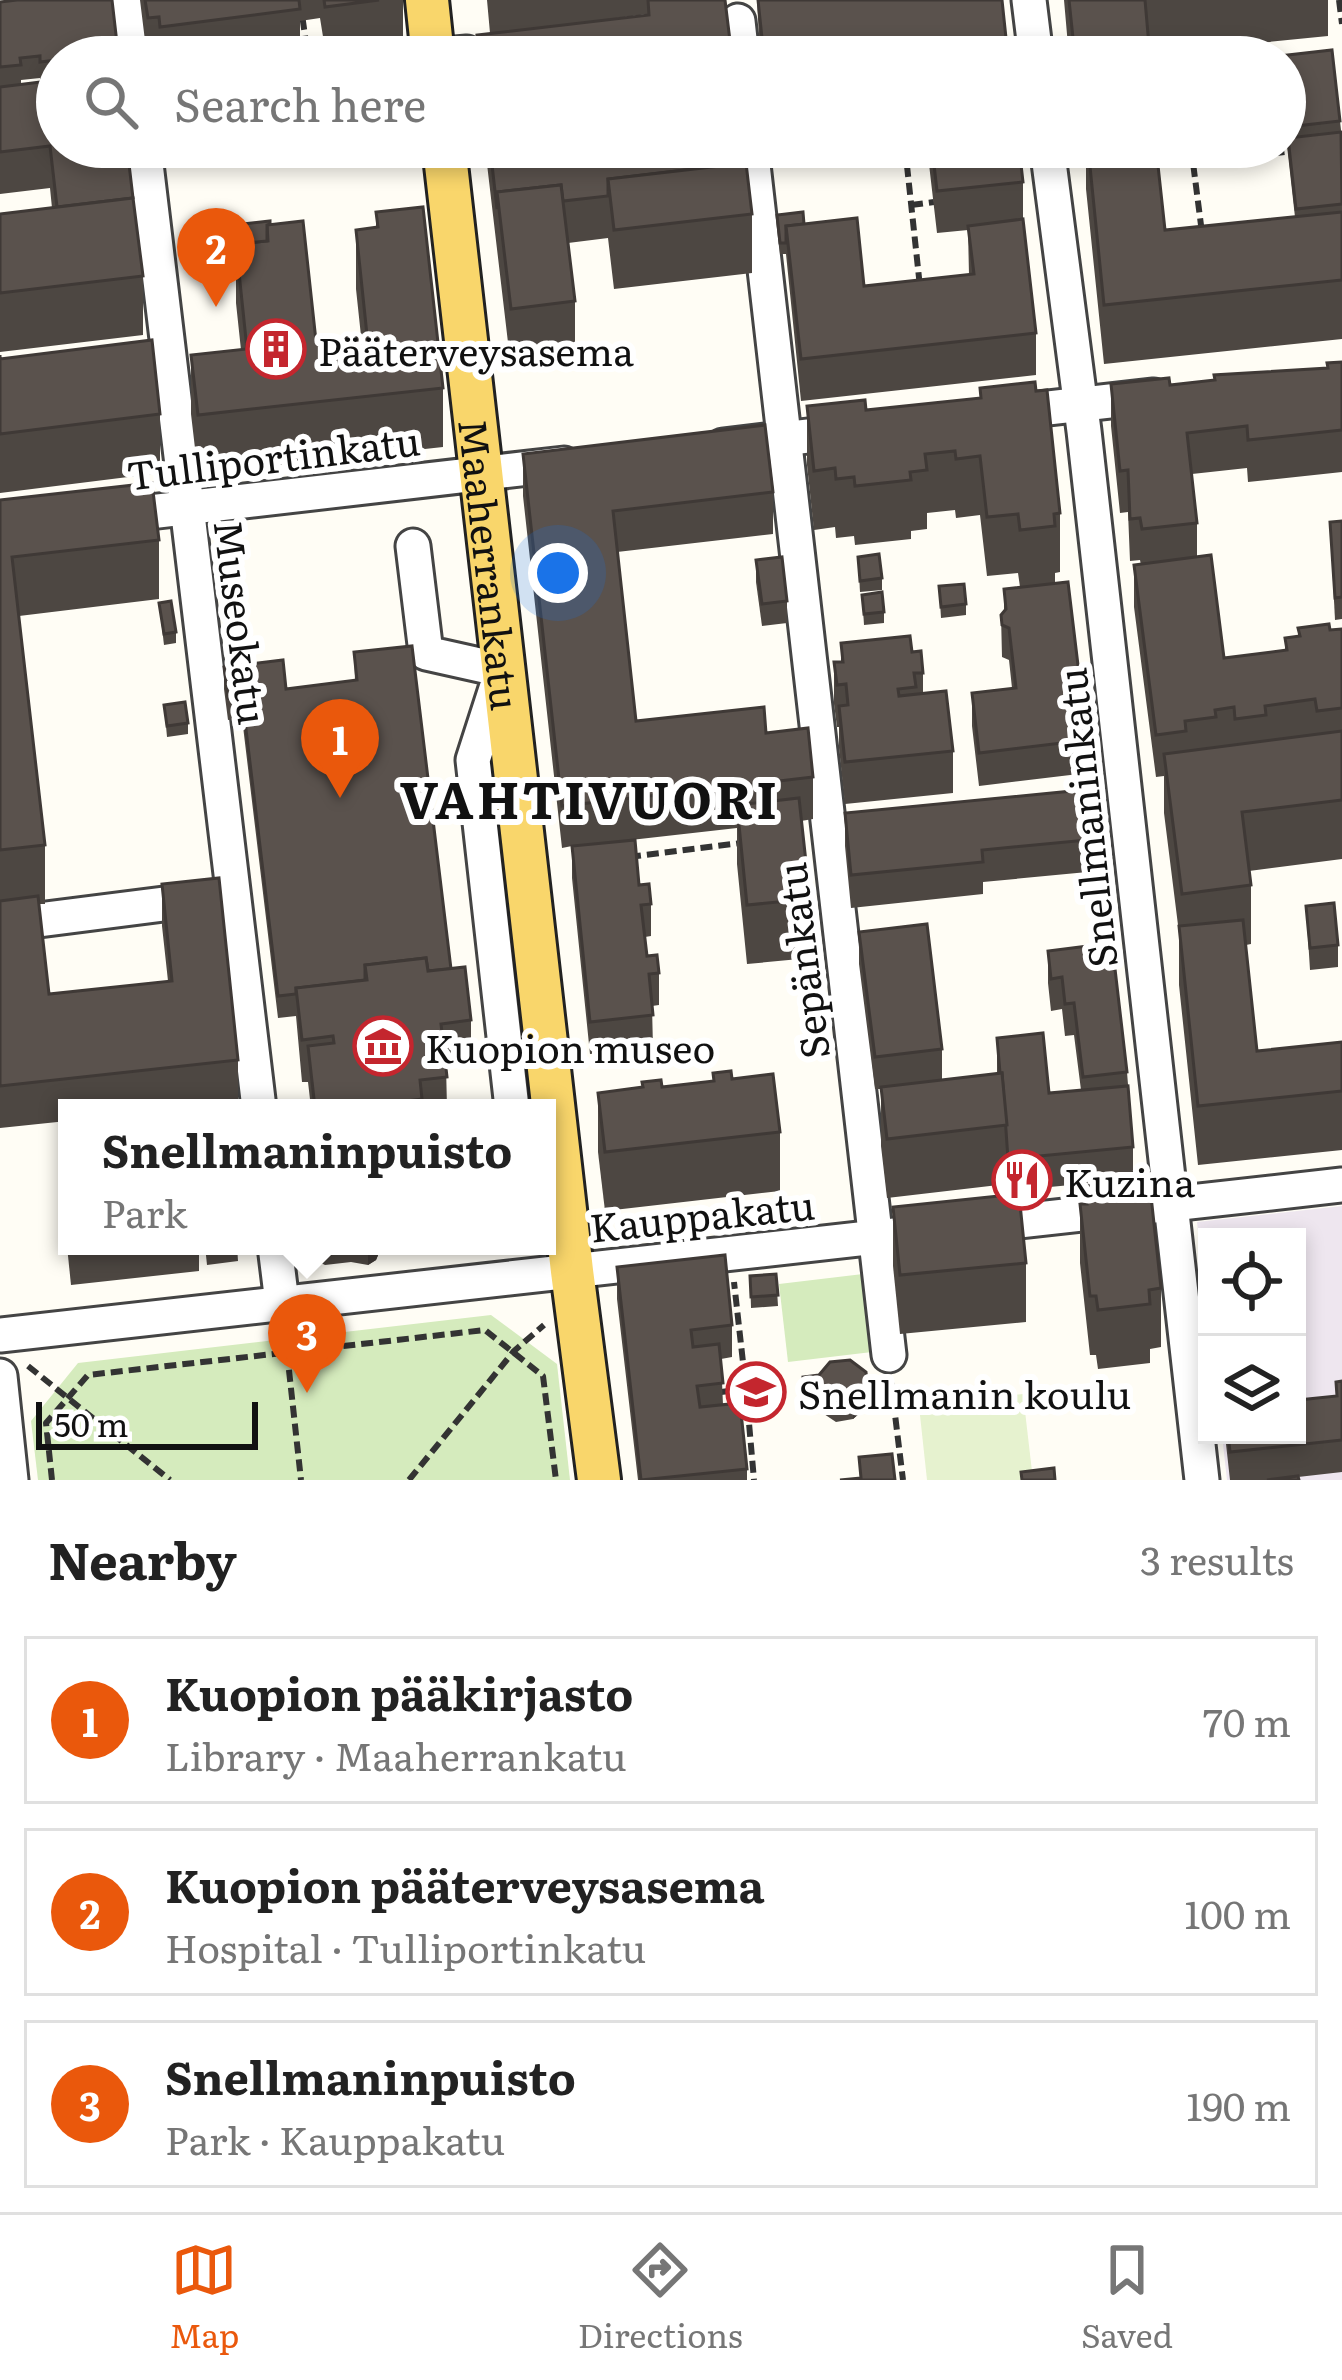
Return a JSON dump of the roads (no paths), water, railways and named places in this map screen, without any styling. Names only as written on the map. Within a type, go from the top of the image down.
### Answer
[{"type":"main road","points":[[427,0],[439,36]]},
{"type":"main road","name":"Maaherrankatu","points":[[446,168],[547,1099]]},
{"type":"main road","name":"Maaherrankatu","points":[[556,1174],[599,1480]]},
{"type":"street","points":[[127,0],[131,36]]},
{"type":"street","points":[[1029,0],[1033,36]]},
{"type":"street","points":[[738,21],[740,36]]},
{"type":"street","name":"Museokatu","points":[[146,168],[258,1099]]},
{"type":"street","name":"Sepänkatu","points":[[754,168],[782,439],[839,831],[874,1237],[889,1355]]},
{"type":"street","name":"Snellmaninkatu","points":[[1050,168],[1080,404],[1111,797],[1171,1204],[1202,1480]]},
{"type":"street","points":[[971,417],[1180,393]]},
{"type":"street","points":[[695,449],[877,428]]},
{"type":"street","name":"Tulliportinkatu","points":[[85,520],[586,462]]},
{"type":"street","points":[[413,546],[426,652],[502,670],[473,760],[511,1099]]},
{"type":"street","points":[[0,925],[234,895]]},
{"type":"street","name":"Kauppakatu","points":[[4,1356],[282,1303],[1342,1185]]},
{"type":"street","points":[[276,1255],[282,1303]]},
{"type":"street","points":[[4,1356],[11,1480]]},
{"type":"place","name":"Kuopion pääterveysasema","points":[[216,307]]},
{"type":"place","name":"Pääterveysasema","points":[[276,349]]},
{"type":"place","name":"Kuopion pääkirjasto","points":[[340,798]]},
{"type":"place","name":"Kuopion museo","points":[[383,1046]]},
{"type":"place","name":"Kuzina","points":[[1022,1180]]},
{"type":"place","name":"Snellmanin koulu","points":[[756,1392]]},
{"type":"place","name":"Snellmaninpuisto","points":[[307,1393]]},
{"type":"district","name":"VAHTIVUORI","points":[[590,797]]}]
